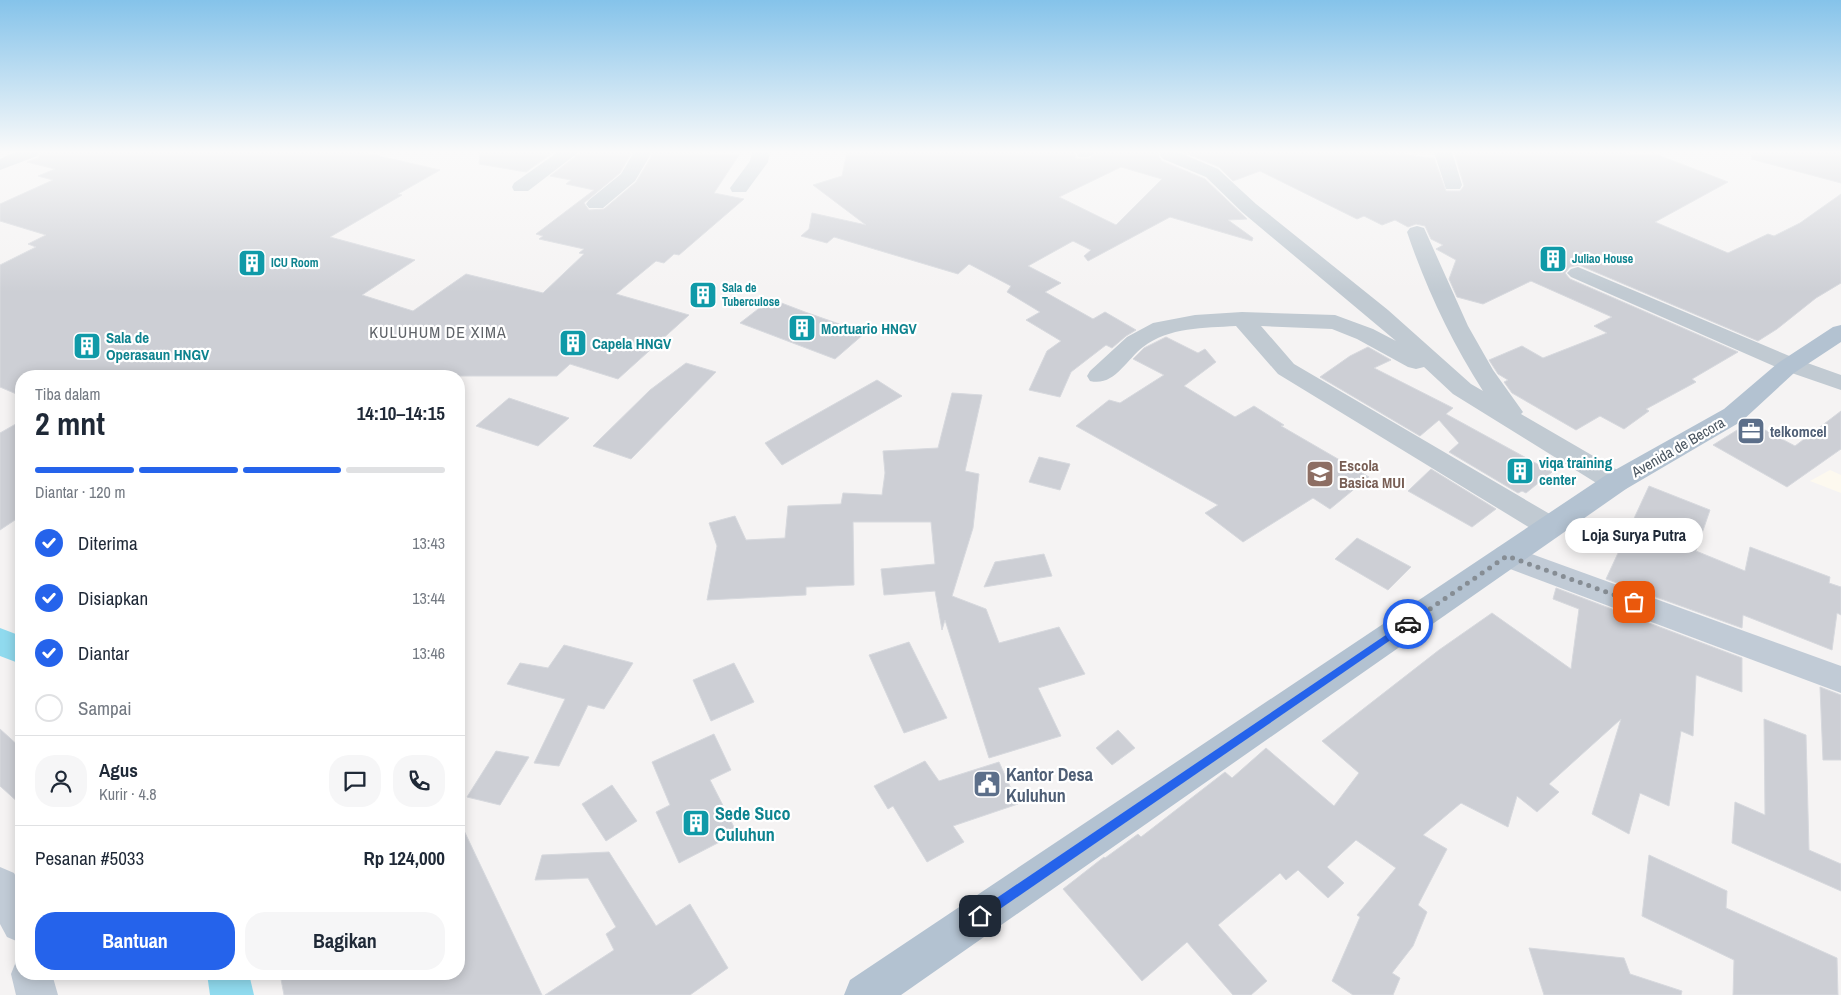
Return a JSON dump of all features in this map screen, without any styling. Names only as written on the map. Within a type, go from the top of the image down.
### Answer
[{"type":"main road","name":"Avenida de Becora","points":[[865,995],[1616,482],[1733,415],[1791,365],[1841,332]]},
{"type":"street","points":[[596,204],[603,198]]},
{"type":"street","points":[[1239,198],[1380,315],[1462,389]]},
{"type":"street","points":[[1417,232],[1428,265],[1458,334],[1489,384],[1518,423]]},
{"type":"street","points":[[1578,274],[1791,365],[1841,384]]},
{"type":"street","points":[[1242,319],[1286,369],[1550,527]]},
{"type":"street","points":[[1099,376],[1135,342],[1161,328],[1195,322],[1242,319],[1335,322],[1364,334],[1462,389],[1616,482]]},
{"type":"street","points":[[1507,556],[1841,680]]},
{"type":"street","points":[[0,886],[15,912]]},
{"type":"street","points":[[33,980],[37,995]]},
{"type":"shaded area","points":[[1830,470],[1841,475],[1841,493],[1810,481]]},
{"type":"building","points":[[12,198],[396,198],[330,237],[415,260],[362,295],[413,311],[466,274],[543,293],[584,254],[579,253],[584,249],[539,239],[543,236],[536,234],[583,198],[589,198],[584,203],[589,210],[604,209],[617,198],[744,199],[679,255],[674,254],[664,263],[656,261],[616,294],[689,315],[618,379],[570,364],[557,376],[465,376],[465,370],[15,370],[15,393],[0,387],[0,265],[36,247],[28,244],[46,235],[0,221],[0,204]]},
{"type":"building","points":[[831,198],[1062,198],[1116,225],[1143,198],[1225,198],[1247,219],[1228,220],[1253,238],[1252,241],[1170,217],[1088,261],[1084,256],[1091,250],[1073,241],[1028,266],[1061,283],[1045,292],[1093,319],[1105,312],[1136,330],[1112,348],[1106,345],[1071,372],[1060,397],[1029,390],[1047,351],[1061,341],[1026,320],[1040,312],[1007,292],[1011,286],[969,264],[958,274],[834,237],[827,243],[801,236],[809,229],[812,213],[866,225]]},
{"type":"building","points":[[1315,198],[1698,198],[1655,222],[1728,253],[1768,234],[1774,236],[1800,223],[1835,198],[1841,198],[1841,283],[1816,298],[1777,329],[1758,341],[1579,265],[1570,267],[1565,273],[1570,279],[1738,352],[1692,379],[1696,382],[1646,409],[1649,411],[1624,429],[1600,416],[1576,430],[1512,393],[1504,382],[1508,380],[1498,374],[1489,360],[1522,346],[1543,358],[1607,333],[1594,326],[1612,317],[1531,281],[1483,304],[1457,297],[1449,279],[1456,260],[1436,249],[1443,245],[1431,239],[1425,226],[1416,224],[1408,227],[1395,220],[1382,225],[1364,216],[1357,219]]},
{"type":"building","name":"Mortuario HNGV","points":[[771,299],[865,333],[835,359],[740,323]]},
{"type":"building","points":[[1166,337],[1198,353],[1205,349],[1216,362],[1184,386],[1235,417],[1254,406],[1284,425],[1281,426],[1369,477],[1330,509],[1313,498],[1243,542],[1205,513],[1218,505],[1076,426],[1109,400],[1120,403],[1164,375],[1133,359],[1144,348]]},
{"type":"building","points":[[1368,347],[1391,360],[1374,368],[1453,408],[1446,414],[1552,472],[1526,493],[1522,491],[1518,493],[1449,452],[1459,443],[1439,420],[1420,436],[1320,377],[1350,356]]},
{"type":"building","points":[[686,363],[716,372],[631,459],[593,446],[650,390]]},
{"type":"building","points":[[877,380],[902,396],[782,465],[765,443]]},
{"type":"building","points":[[952,393],[982,395],[965,471],[979,474],[973,528],[952,596],[986,609],[999,643],[1059,627],[1085,674],[1038,688],[1061,736],[989,758],[945,620],[942,630],[935,591],[884,595],[881,569],[935,564],[931,522],[853,522],[854,585],[806,587],[806,595],[707,600],[717,546],[709,523],[735,516],[746,540],[785,538],[788,506],[841,504],[843,493],[882,495],[885,473],[883,451],[938,448]]},
{"type":"building","points":[[509,398],[569,418],[538,446],[476,426]]},
{"type":"building","points":[[1841,411],[1841,449],[1787,487],[1713,445],[1750,422],[1795,446]]},
{"type":"building","points":[[15,424],[15,520],[0,530],[0,433]]},
{"type":"building","points":[[1039,457],[1070,464],[1060,490],[1029,482]]},
{"type":"building","points":[[1431,469],[1496,509],[1472,527],[1408,491]]},
{"type":"building","points":[[1649,486],[1710,510],[1696,551],[1745,571],[1750,547],[1830,577],[1829,583],[1841,587],[1841,615],[1837,613],[1832,650],[1743,615],[1742,628],[1606,579]]},
{"type":"building","points":[[1357,538],[1411,567],[1388,590],[1335,559]]},
{"type":"building","points":[[1044,554],[1052,576],[984,587],[995,562]]},
{"type":"building","points":[[1556,588],[1742,658],[1742,692],[1696,675],[1693,736],[1681,731],[1669,806],[1640,793],[1629,834],[1592,814],[1621,719],[1549,784],[1559,792],[1537,812],[1517,796],[1508,827],[1461,803],[1423,835],[1447,849],[1418,905],[1427,912],[1413,946],[1392,973],[1400,978],[1393,995],[1353,995],[1332,981],[1360,917],[1357,915],[1396,868],[1356,840],[1327,867],[1344,883],[1328,898],[1298,870],[1286,880],[1280,873],[1218,925],[1267,981],[1251,995],[1233,995],[1187,942],[1142,981],[1063,889],[1104,857],[1138,834],[1141,837],[1225,772],[1232,778],[1266,748],[1334,806],[1359,773],[1322,741],[1439,650],[1492,613],[1571,669],[1579,609],[1553,599]]},
{"type":"building","points":[[909,642],[947,718],[904,733],[869,655]]},
{"type":"building","points":[[564,645],[633,663],[604,709],[588,705],[559,766],[534,763],[565,699],[507,684],[520,663],[548,668]]},
{"type":"building","points":[[734,663],[754,702],[711,721],[693,680]]},
{"type":"building","points":[[1820,687],[1841,695],[1841,760],[1823,760]]},
{"type":"building","points":[[1764,719],[1806,735],[1809,850],[1841,864],[1841,891],[1732,843],[1735,802],[1765,815]]},
{"type":"building","points":[[0,729],[15,743],[15,800],[0,786]]},
{"type":"building","points":[[1118,730],[1135,748],[1112,765],[1096,748]]},
{"type":"building","points":[[714,734],[731,770],[710,780],[737,833],[679,863],[656,812],[670,805],[652,762]]},
{"type":"building","points":[[496,751],[529,757],[500,805],[467,797]]},
{"type":"building","points":[[925,761],[939,781],[999,762],[1018,804],[953,826],[964,842],[927,862],[893,806],[888,809],[874,786]]},
{"type":"building","points":[[612,785],[637,821],[606,841],[582,804]]},
{"type":"building","points":[[465,833],[542,995],[284,995],[281,980],[465,980]]},
{"type":"building","points":[[609,852],[656,926],[690,904],[728,968],[690,995],[545,995],[614,950],[606,934],[616,927],[588,878],[535,880],[542,855]]},
{"type":"building","points":[[1649,855],[1727,891],[1726,908],[1837,958],[1838,995],[1733,995],[1734,960],[1642,916]]},
{"type":"building","points":[[1529,948],[1624,958],[1630,974],[1682,991],[1681,995],[1544,995]]},
{"type":"waterway","points":[[0,641],[15,648]]},
{"type":"waterway","points":[[229,980],[232,995]]},
{"type":"way so far","points":[[1408,624],[1507,556],[1634,602]]},
{"type":"place","name":"Juliao House","points":[[1553,259]]},
{"type":"place","name":"ICU Room","points":[[252,263]]},
{"type":"place","name":"Sala de Tuberculose","points":[[703,295]]},
{"type":"place","name":"Mortuario HNGV","points":[[802,328]]},
{"type":"place","name":"Capela HNGV","points":[[573,343]]},
{"type":"place","name":"Sala de Operasaun HNGV","points":[[87,346]]},
{"type":"place","name":"telkomcel","points":[[1751,431]]},
{"type":"place","name":"viqa training center","points":[[1520,471]]},
{"type":"place","name":"Escola Basica MUI","points":[[1320,474]]},
{"type":"place","name":"Loja Surya Putra","points":[[1634,602]]},
{"type":"place","name":"Kantor Desa Kuluhun","points":[[987,784]]},
{"type":"place","name":"Sede Suco Culuhun","points":[[696,823]]},
{"type":"district","name":"KULUHUM DE XIMA","points":[[438,332]]},
{"type":"route","points":[[980,916],[1408,624]]}]
